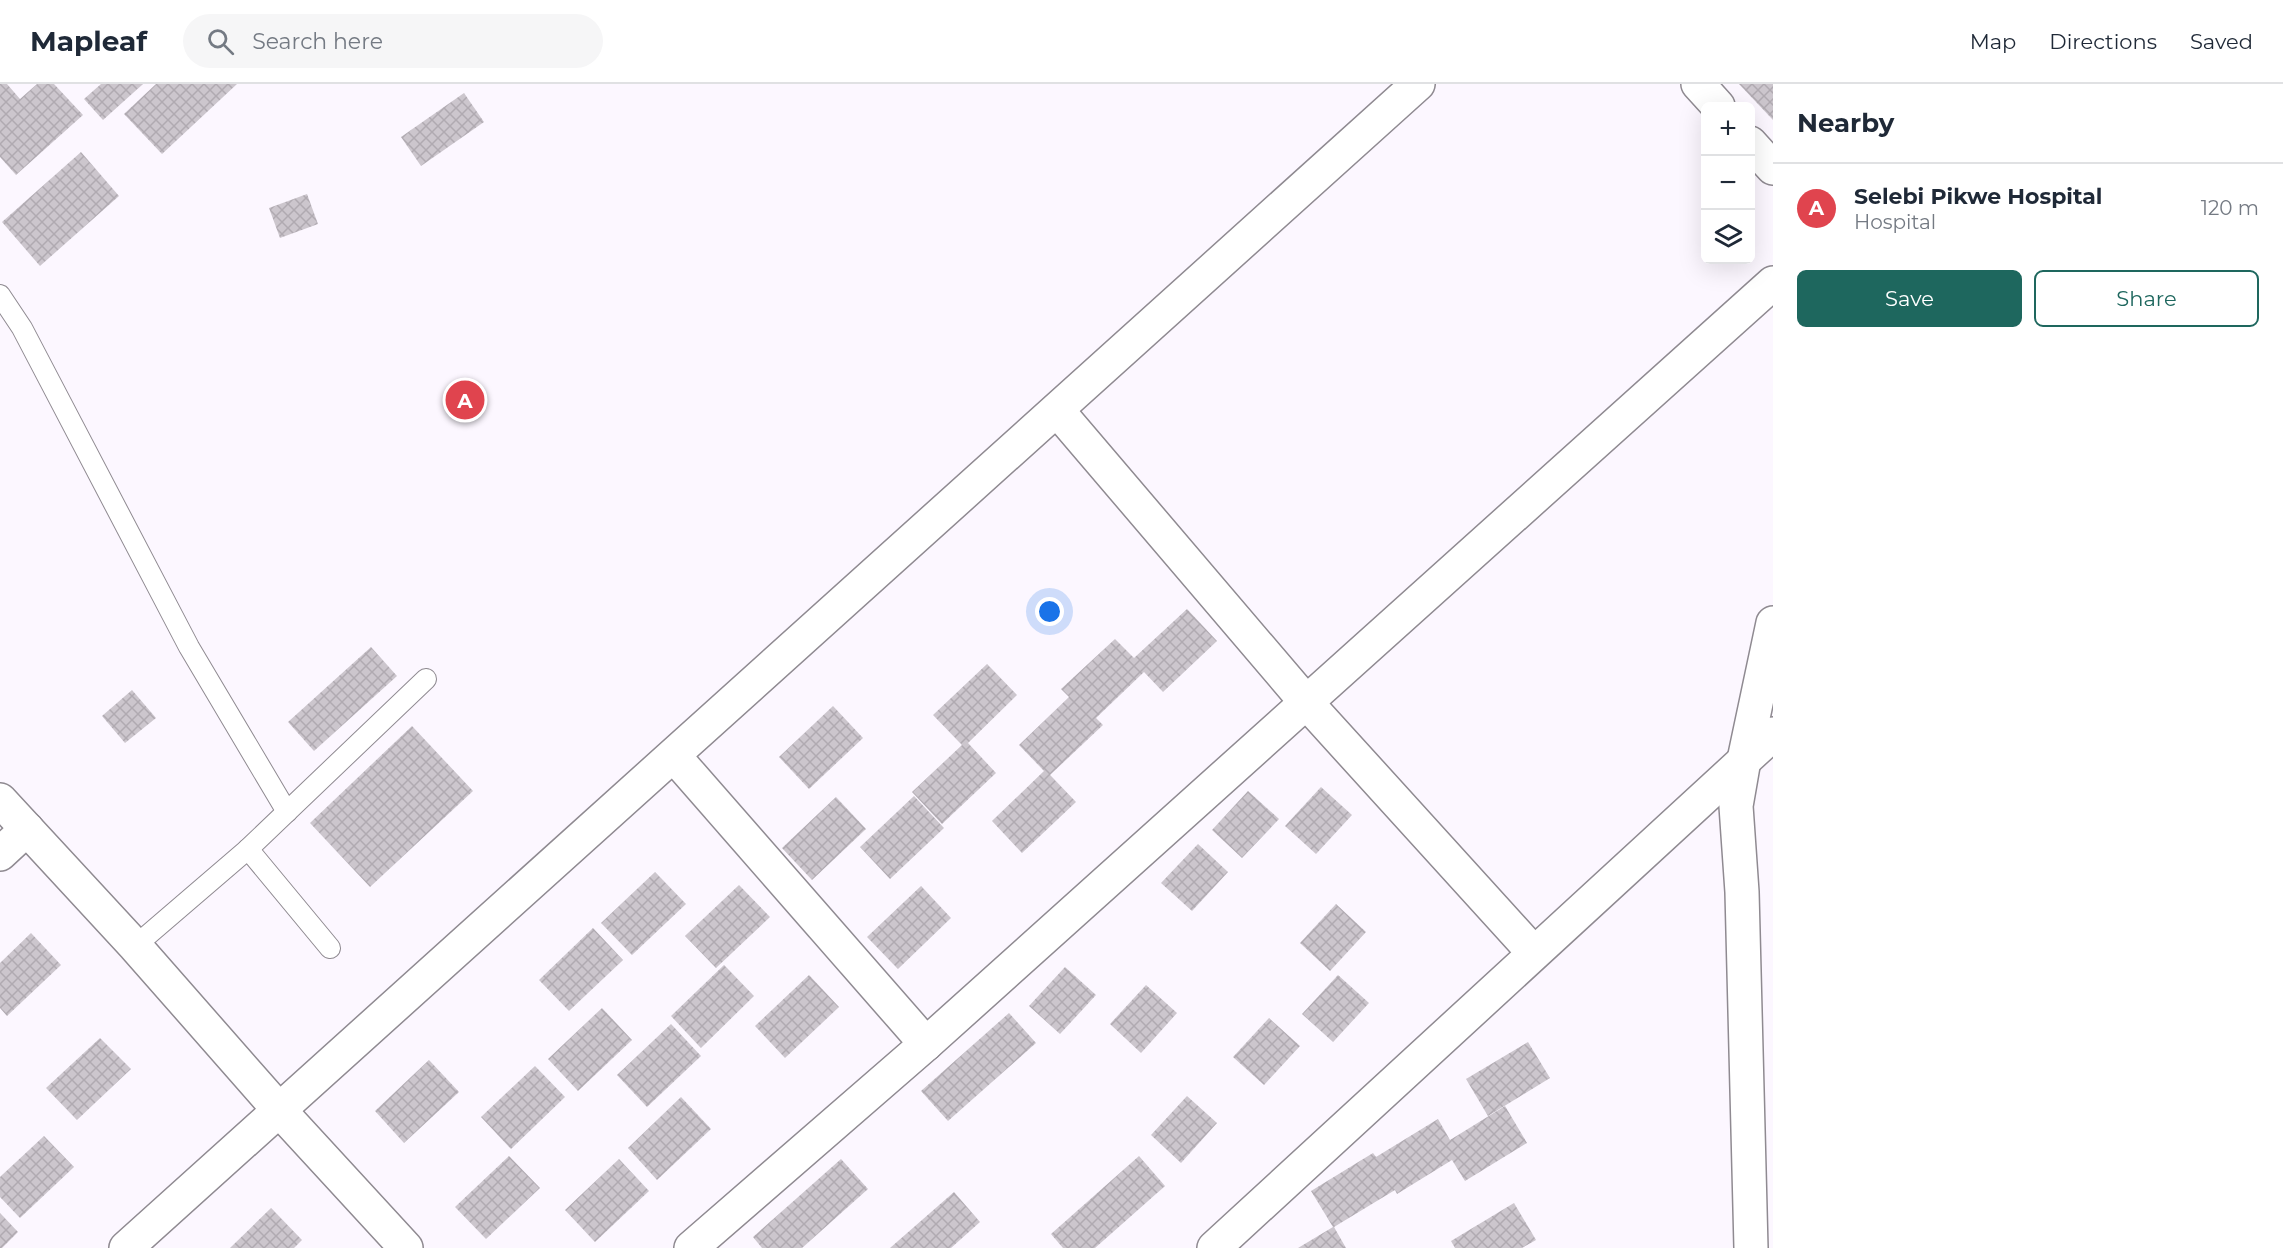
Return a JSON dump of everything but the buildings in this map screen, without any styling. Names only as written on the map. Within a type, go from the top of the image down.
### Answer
[{"type":"street","points":[[126,1248],[1418,84]]},
{"type":"street","points":[[1698,84],[1714,102]]},
{"type":"street","points":[[1755,148],[1773,168]]},
{"type":"street","points":[[691,1248],[926,1044],[1773,283]]},
{"type":"street","points":[[1057,410],[1306,702],[1534,953]]},
{"type":"street","points":[[1751,1248],[1742,904],[1736,806],[1773,623]]},
{"type":"street","points":[[1214,1248],[1773,734]]},
{"type":"street","points":[[674,756],[926,1044]]},
{"type":"street","points":[[0,800],[135,946],[280,1111],[406,1248]]},
{"type":"street","points":[[0,854],[27,829]]},
{"type":"lane","points":[[0,295],[22,328],[189,647],[286,812]]},
{"type":"lane","points":[[135,946],[248,849],[426,680]]},
{"type":"lane","points":[[248,849],[330,948]]},
{"type":"place","name":"Selebi Pikwe Hospital","points":[[465,400]]}]
